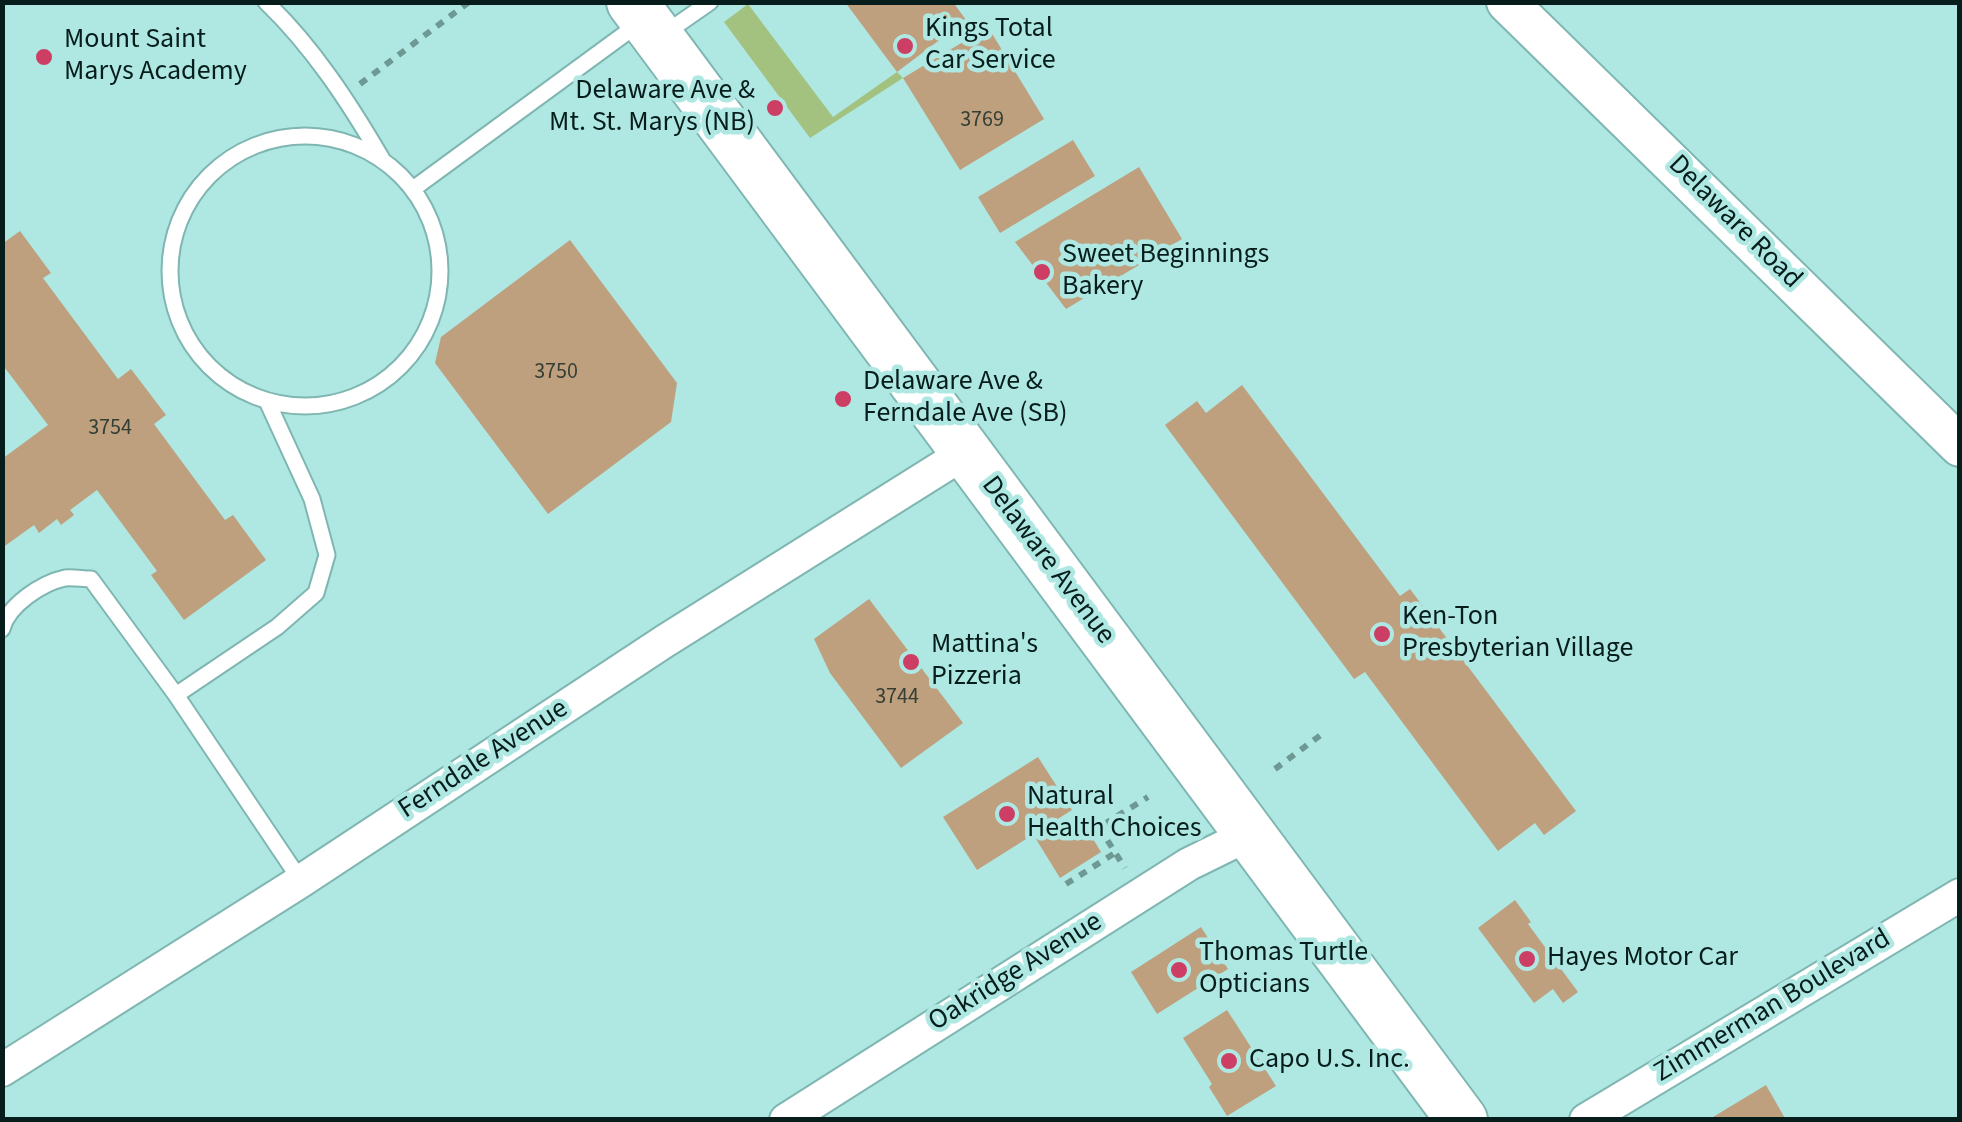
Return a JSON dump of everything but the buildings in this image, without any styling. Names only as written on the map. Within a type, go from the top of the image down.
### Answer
[{"type":"main road","name":"Delaware Avenue","points":[[645,20],[1462,1120]]},
{"type":"street","name":"Delaware Road","points":[[1519,6],[1960,446]]},
{"type":"street","name":"Ferndale Avenue","points":[[2,1070],[301,881],[665,641],[966,452]]},
{"type":"street","name":"Oakridge Avenue","points":[[786,1120],[1189,864],[1250,834]]},
{"type":"street","name":"Zimmerman Boulevard","points":[[1586,1120],[1960,894]]},
{"type":"lane","points":[[266,2],[344,97],[382,159],[413,188],[433,226],[441,268],[436,310],[417,348],[388,379],[350,399],[308,407],[266,402],[224,380],[192,346],[173,303],[170,256],[184,211],[212,173],[251,147],[297,136],[344,141],[382,159]]},
{"type":"lane","points":[[413,188],[645,20],[710,2]]},
{"type":"lane","points":[[176,695],[277,627],[316,593],[327,555],[312,499],[266,402]]},
{"type":"lane","points":[[2,629],[24,598],[65,578],[91,579],[176,695],[301,881]]},
{"type":"path","points":[[344,97],[469,2]]},
{"type":"path","points":[[1275,770],[1322,734]]},
{"type":"path","points":[[1090,833],[1148,797]]},
{"type":"path","points":[[1099,827],[1128,874]]},
{"type":"path","points":[[1066,884],[1115,853]]},
{"type":"green space","points":[[748,4],[833,117],[897,72],[903,78],[810,138],[724,22]]},
{"type":"place","name":"Kings Total Car Service","points":[[905,46]]},
{"type":"place","name":"Mount Saint Marys Academy","points":[[44,57]]},
{"type":"place","name":"Delaware Ave & Mt. St. Marys (NB)","points":[[775,108]]},
{"type":"place","name":"Sweet Beginnings Bakery","points":[[1042,272]]},
{"type":"place","name":"Delaware Ave & Ferndale Ave (SB)","points":[[843,399]]},
{"type":"place","name":"Ken-Ton Presbyterian Village","points":[[1382,634]]},
{"type":"place","name":"Mattina's Pizzeria","points":[[911,662]]},
{"type":"place","name":"Natural Health Choices","points":[[1007,814]]},
{"type":"place","name":"Hayes Motor Car","points":[[1527,959]]},
{"type":"place","name":"Thomas Turtle Opticians","points":[[1179,970]]},
{"type":"place","name":"Capo U.S. Inc.","points":[[1229,1061]]}]
